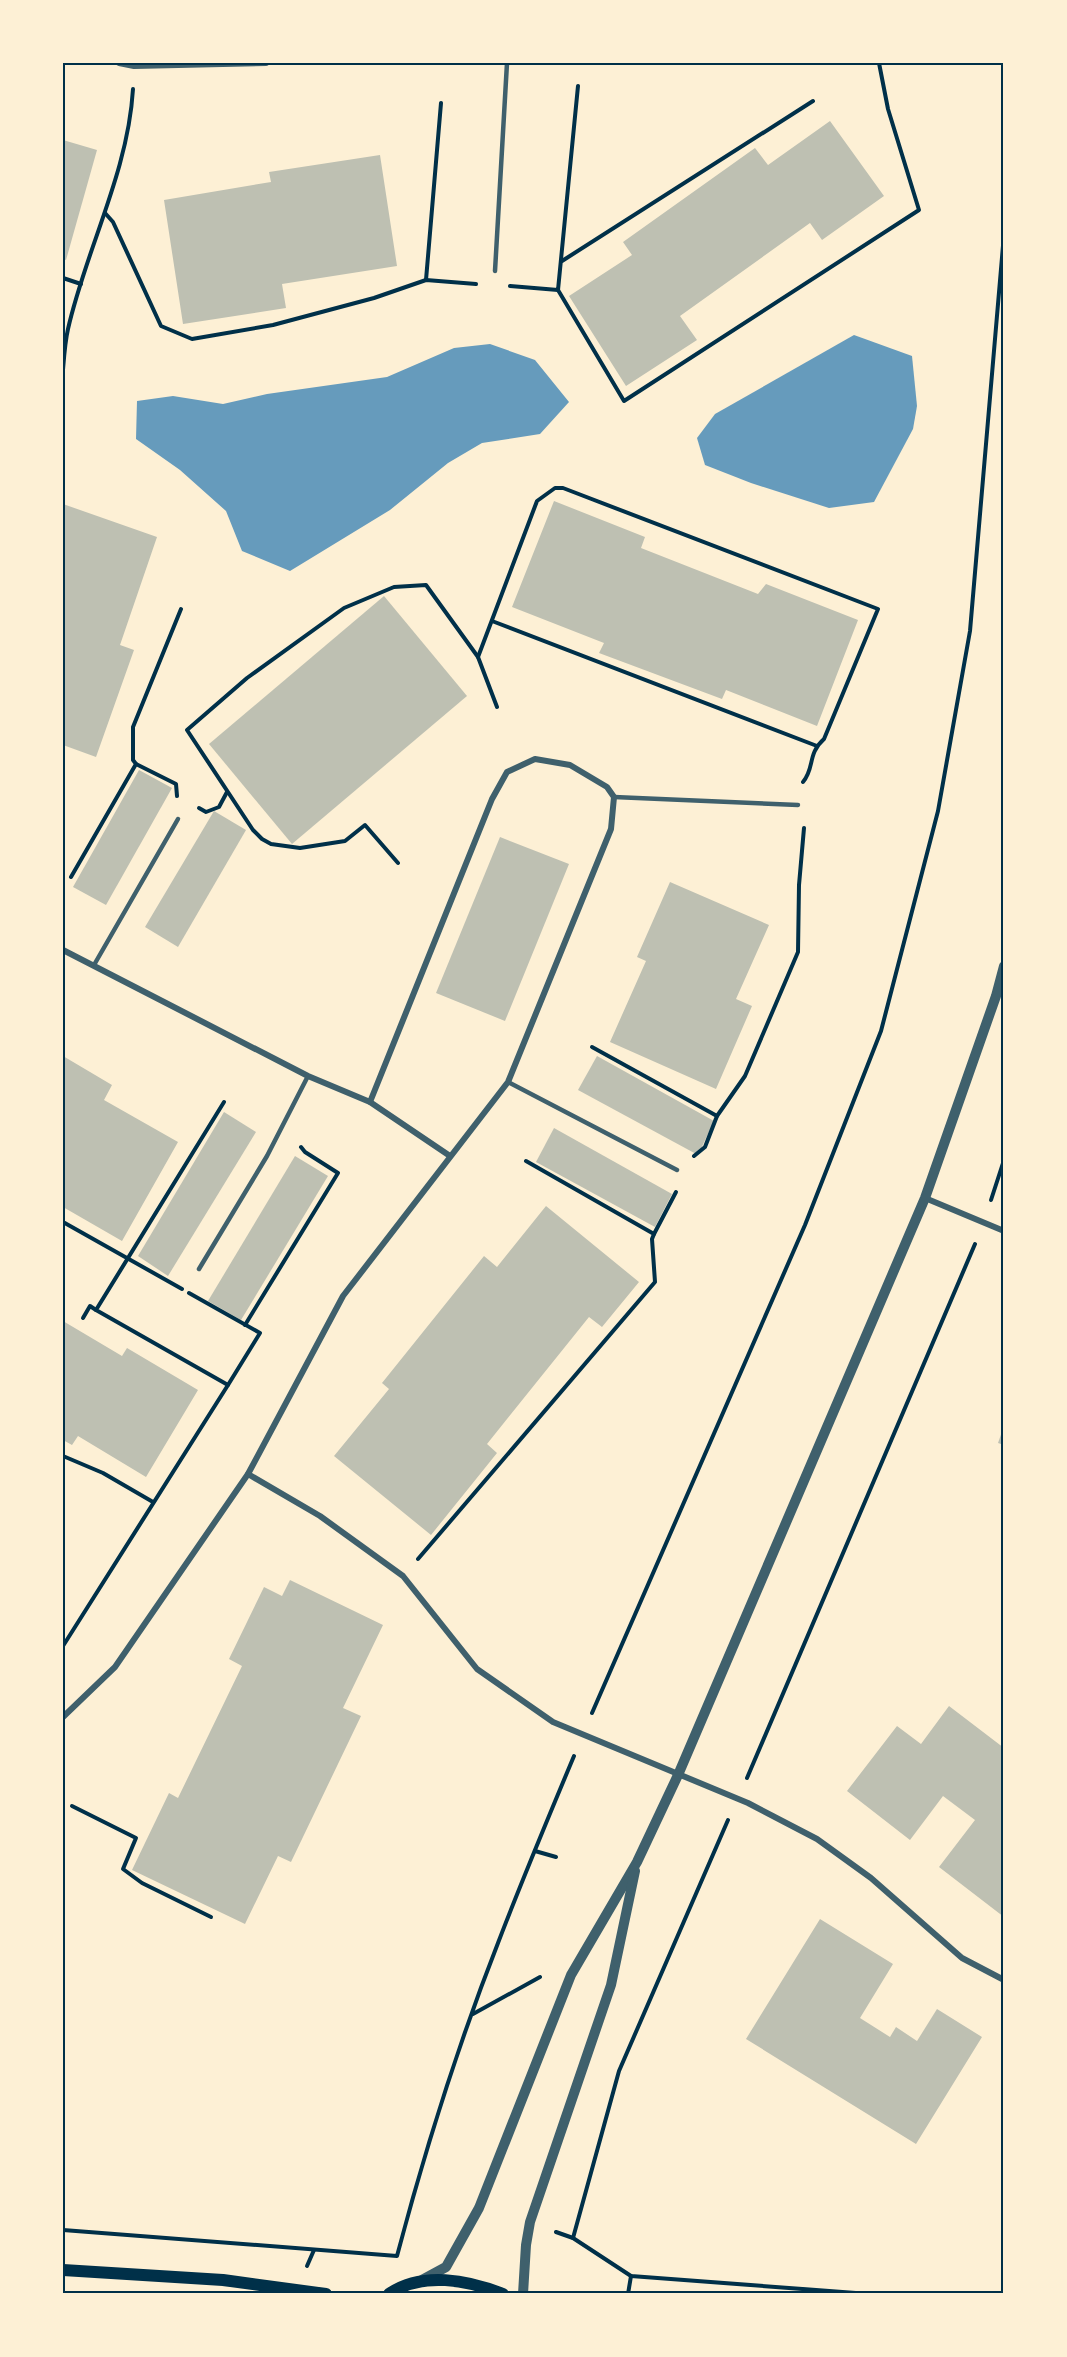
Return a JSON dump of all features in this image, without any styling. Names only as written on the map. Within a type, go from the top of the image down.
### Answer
[{"type":"main road","points":[[63,2270],[223,2280],[326,2294]]},
{"type":"main road","points":[[389,2294],[399,2287],[418,2282],[453,2280],[480,2285],[502,2294]]},
{"type":"street","points":[[119,63],[134,66],[266,63]]},
{"type":"street","points":[[63,1717],[115,1667],[248,1474],[343,1296],[508,1082],[611,829],[614,797],[607,787],[570,765],[535,759],[507,772],[492,799],[370,1102]]},
{"type":"street","points":[[63,950],[308,1076],[370,1102],[450,1156]]},
{"type":"street","points":[[418,2282],[446,2267],[479,2208],[571,1975],[637,1862],[678,1775],[925,1198],[996,996],[1004,966]]},
{"type":"street","points":[[925,1198],[1004,1231]]},
{"type":"street","points":[[248,1474],[320,1516],[404,1576],[477,1669],[543,1716],[748,1803],[817,1839],[871,1878],[962,1958],[1004,1980]]},
{"type":"street","points":[[523,2294],[526,2244],[530,2222],[611,1985],[637,1862]]},
{"type":"lane","points":[[495,271],[507,63]]},
{"type":"lane","points":[[614,797],[798,805]]},
{"type":"lane","points":[[94,965],[178,819]]},
{"type":"lane","points":[[199,1269],[267,1156],[308,1076]]},
{"type":"lane","points":[[508,1082],[677,1170]]},
{"type":"path","points":[[578,86],[558,290],[624,401],[919,210],[888,109],[879,63]]},
{"type":"path","points":[[63,370],[68,330],[105,213],[126,136],[132,96]]},
{"type":"path","points":[[561,261],[813,101]]},
{"type":"path","points":[[426,280],[441,103]]},
{"type":"path","points":[[105,213],[113,222],[161,326],[192,339],[273,325],[374,298],[426,280],[483,284]]},
{"type":"path","points":[[598,1699],[805,1225],[881,1030],[938,811],[970,631],[1004,234]]},
{"type":"path","points":[[63,278],[81,284]]},
{"type":"path","points":[[504,286],[558,290]]},
{"type":"path","points":[[478,657],[537,501],[555,488],[563,488],[878,609],[824,739],[817,746],[811,758],[809,775],[800,784],[799,822],[804,829],[799,885],[798,952],[745,1076],[717,1116],[705,1147],[693,1157]]},
{"type":"path","points":[[398,863],[365,825],[345,841],[300,848],[272,844],[262,839],[253,830],[187,730],[248,678],[353,602],[394,587],[426,585],[478,657],[497,707]]},
{"type":"path","points":[[181,609],[134,727],[133,760],[136,764],[176,784],[176,795],[186,801]]},
{"type":"path","points":[[492,621],[817,746]]},
{"type":"path","points":[[71,877],[136,764]]},
{"type":"path","points":[[196,806],[206,812],[219,807],[227,792]]},
{"type":"path","points":[[592,1047],[717,1116]]},
{"type":"path","points":[[96,1310],[224,1102]]},
{"type":"path","points":[[245,1325],[338,1173],[301,1147]]},
{"type":"path","points":[[993,1195],[1004,1160]]},
{"type":"path","points":[[526,1161],[654,1234]]},
{"type":"path","points":[[423,1553],[655,1282],[652,1239],[679,1184]]},
{"type":"path","points":[[63,1221],[260,1333],[63,1647]]},
{"type":"path","points":[[748,1774],[972,1251]]},
{"type":"path","points":[[83,1318],[90,1306],[228,1385]]},
{"type":"path","points":[[63,1456],[103,1473],[153,1502]]},
{"type":"path","points":[[63,2230],[397,2256],[414,2190],[454,2063],[498,1942],[566,1774]]},
{"type":"path","points":[[72,1806],[136,1838],[123,1869],[142,1882],[211,1917]]},
{"type":"path","points":[[573,2238],[619,2072],[724,1828]]},
{"type":"path","points":[[535,1851],[556,1857]]},
{"type":"path","points":[[472,2014],[543,1976]]},
{"type":"path","points":[[554,2231],[573,2238],[631,2276],[869,2294]]},
{"type":"path","points":[[628,2294],[631,2276]]},
{"type":"water","points":[[854,335],[912,356],[917,406],[913,429],[874,502],[829,508],[751,483],[705,465],[697,438],[715,414]]},
{"type":"water","points":[[490,344],[535,360],[569,402],[540,434],[482,443],[448,463],[390,510],[290,571],[242,551],[226,511],[180,470],[136,439],[137,401],[173,396],[223,404],[267,394],[387,377],[454,348]]},
{"type":"building","points":[[830,121],[884,196],[822,240],[810,223],[680,316],[697,340],[626,386],[569,296],[632,255],[623,242],[755,148],[768,165]]},
{"type":"building","points":[[63,140],[97,150],[66,260],[63,259]]},
{"type":"building","points":[[380,155],[397,266],[282,284],[286,308],[183,324],[164,200],[271,182],[269,172]]},
{"type":"building","points":[[554,501],[645,537],[641,548],[758,594],[766,584],[858,620],[817,726],[726,690],[722,699],[599,653],[604,643],[512,607]]},
{"type":"building","points":[[63,504],[157,537],[120,645],[134,650],[96,757],[63,745]]},
{"type":"building","points":[[384,596],[467,696],[292,844],[209,744]]},
{"type":"building","points":[[139,770],[172,788],[106,905],[73,887]]},
{"type":"building","points":[[214,811],[246,830],[178,947],[145,927]]},
{"type":"building","points":[[500,837],[569,864],[505,1021],[436,993]]},
{"type":"building","points":[[670,882],[769,925],[736,999],[752,1006],[716,1089],[610,1042],[646,961],[637,957]]},
{"type":"building","points":[[63,1056],[112,1085],[104,1100],[178,1142],[122,1241],[63,1207]]},
{"type":"building","points":[[597,1056],[714,1121],[698,1155],[578,1090]]},
{"type":"building","points":[[224,1112],[256,1132],[168,1276],[138,1256]]},
{"type":"building","points":[[554,1128],[672,1194],[655,1227],[536,1162]]},
{"type":"building","points":[[295,1156],[328,1176],[241,1320],[208,1301]]},
{"type":"building","points":[[546,1206],[639,1282],[602,1327],[589,1317],[487,1444],[497,1453],[431,1535],[334,1456],[389,1389],[382,1383],[484,1256],[497,1267]]},
{"type":"building","points":[[63,1321],[122,1356],[127,1348],[198,1390],[146,1477],[78,1436],[72,1445],[63,1440]]},
{"type":"building","points":[[1004,1426],[1004,1445],[998,1443]]},
{"type":"building","points":[[290,1580],[383,1625],[343,1708],[361,1716],[291,1862],[278,1856],[245,1924],[132,1870],[169,1793],[178,1798],[242,1666],[229,1659],[264,1587],[282,1596]]},
{"type":"building","points":[[949,1706],[1004,1748],[1004,1917],[939,1867],[975,1820],[943,1796],[910,1840],[847,1791],[897,1726],[921,1744]]},
{"type":"building","points":[[820,1919],[893,1964],[860,2018],[890,2037],[896,2027],[917,2041],[937,2009],[982,2037],[916,2144],[746,2039]]}]
